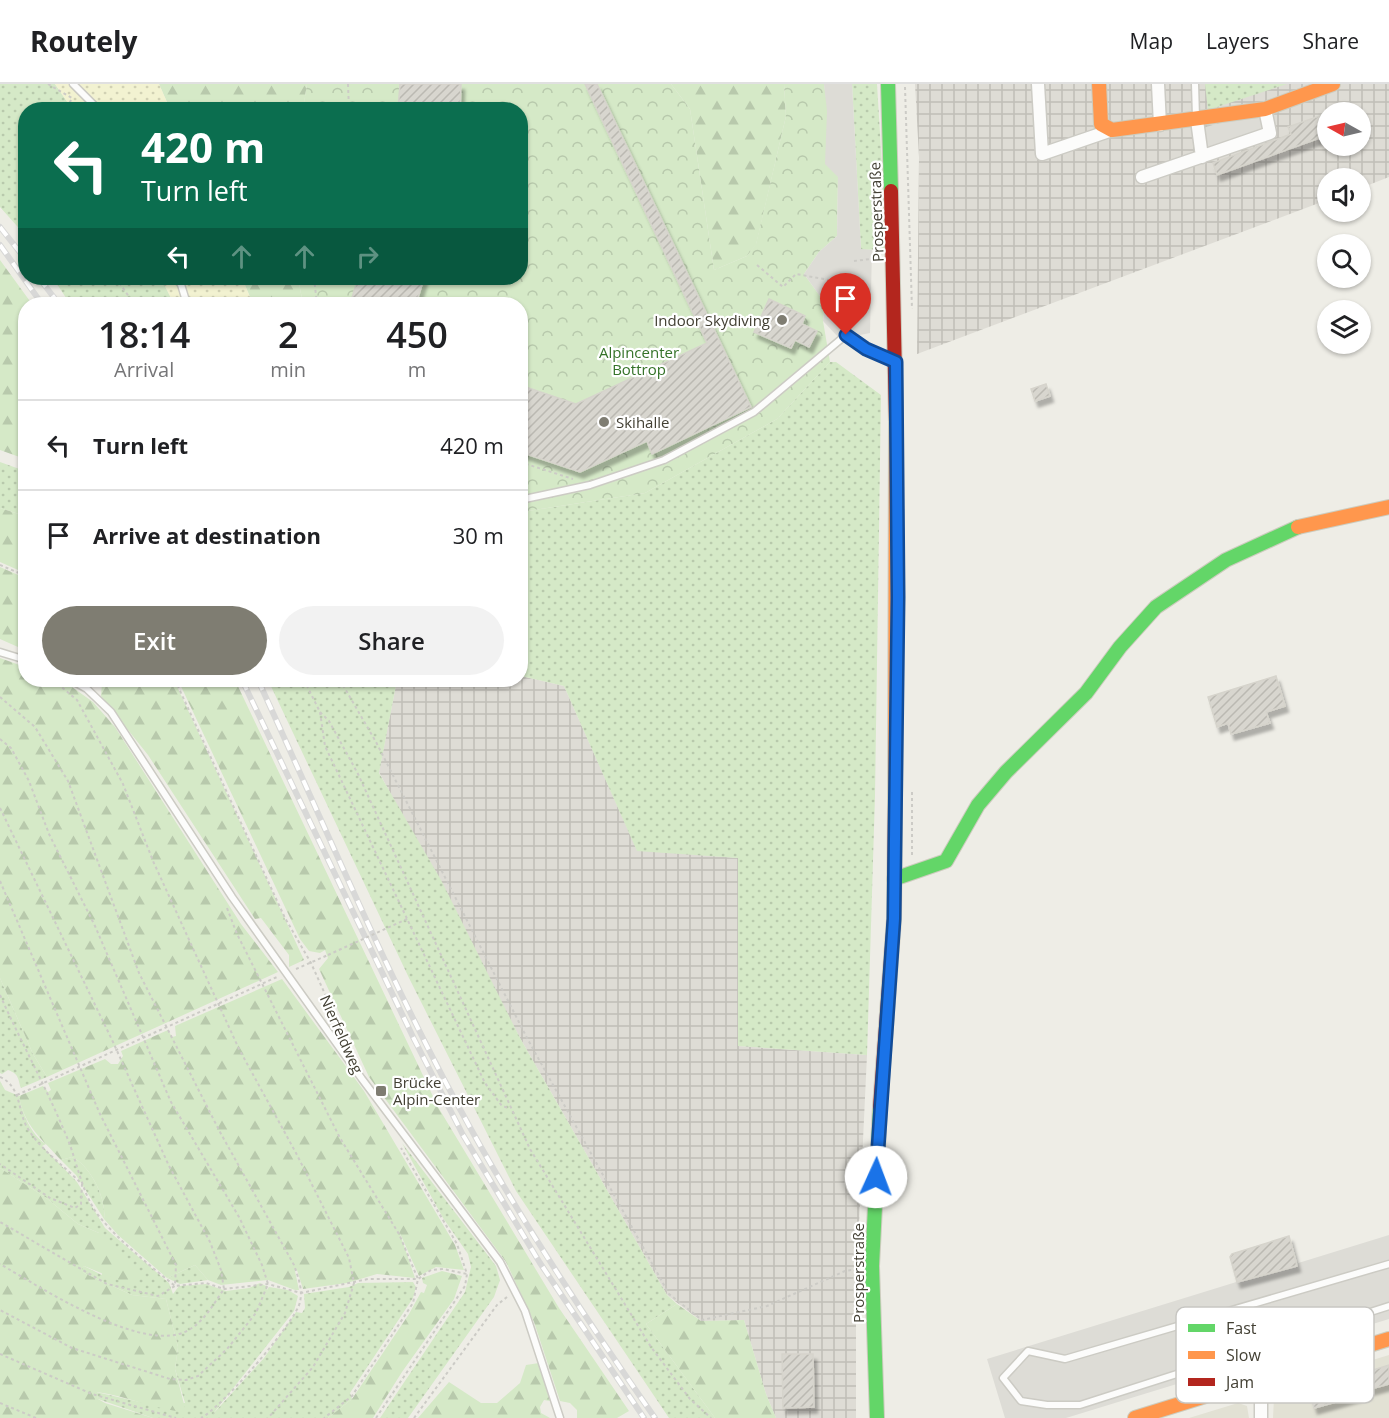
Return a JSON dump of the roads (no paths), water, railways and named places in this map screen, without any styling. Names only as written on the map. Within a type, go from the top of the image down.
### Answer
[{"type":"main road","name":"Prosperstraße","points":[[877,1418],[872,1266],[894,879],[898,597],[896,362],[888,84]]},
{"type":"main road","points":[[1099,84],[1101,124],[1112,130],[1265,109],[1333,84]]},
{"type":"main road","points":[[894,879],[946,861],[978,805],[1006,772],[1086,693],[1120,647],[1156,607],[1226,560],[1291,529],[1389,507]]},
{"type":"main road","points":[[1374,1345],[1389,1340]]},
{"type":"main road","points":[[1135,1418],[1185,1403]]},
{"type":"street","points":[[1038,84],[1042,154],[1112,130]]},
{"type":"street","points":[[1158,84],[1160,124]]},
{"type":"street","points":[[1142,177],[1270,133],[1265,109]]},
{"type":"street","points":[[1197,120],[1202,157]]},
{"type":"lane","points":[[73,84],[91,102]]},
{"type":"lane","points":[[1196,84],[1197,120]]},
{"type":"lane","points":[[528,498],[590,485],[664,460],[754,412],[846,335],[866,349],[896,362]]},
{"type":"lane","points":[[0,652],[18,658]]},
{"type":"lane","name":"Nierfeldweg","points":[[83,687],[111,712],[232,897],[362,1079],[500,1262],[529,1322],[560,1418]]},
{"type":"lane","points":[[1242,1307],[1389,1264]]},
{"type":"lane","points":[[1374,1311],[1389,1306]]},
{"type":"lane","points":[[1176,1326],[1065,1359],[1028,1351],[1003,1378],[1020,1401],[1047,1405],[1080,1405],[1176,1374]]},
{"type":"railway","points":[[0,227],[18,250]]},
{"type":"railway","points":[[0,245],[18,270]]},
{"type":"railway","points":[[28,285],[37,297]]},
{"type":"railway","points":[[44,285],[54,297]]},
{"type":"railway","points":[[245,687],[414,1039],[463,1135],[540,1263],[644,1418]]},
{"type":"railway","points":[[261,687],[360,907],[442,1076],[537,1241],[655,1418]]},
{"type":"place","name":"Indoor Skydiving","points":[[782,320]]},
{"type":"place","name":"Skihalle","points":[[604,422]]},
{"type":"place","name":"Brücke Alpin-Center","points":[[381,1091]]},
{"type":"park label","name":"Alpincenter Bottrop","points":[[639,360]]}]
